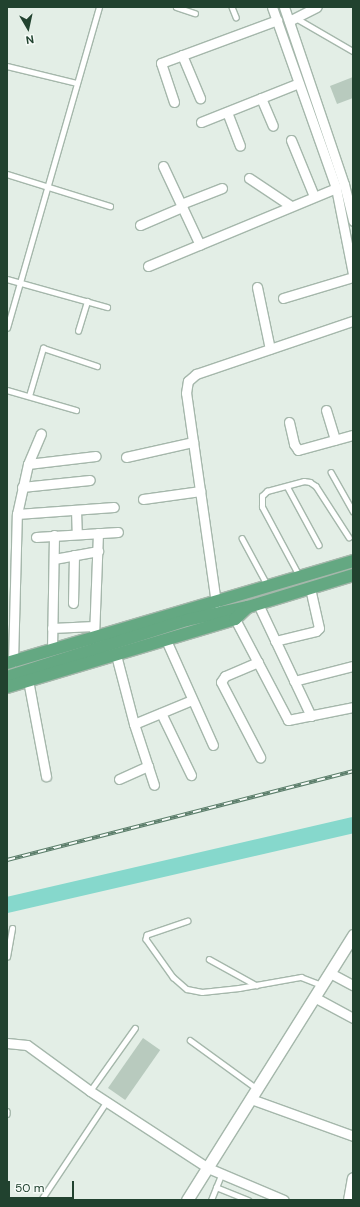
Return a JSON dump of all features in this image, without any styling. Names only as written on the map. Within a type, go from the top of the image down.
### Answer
[{"type":"main road","points":[[10,662],[52,650],[94,632],[216,603],[353,561]]},
{"type":"main road","points":[[7,677],[186,620],[253,606],[353,575]]},
{"type":"main road","points":[[7,687],[235,619],[253,606]]},
{"type":"street","points":[[272,7],[299,83],[353,221]]},
{"type":"street","points":[[283,298],[353,275],[340,186],[292,19],[284,7]]},
{"type":"street","points":[[292,19],[317,7]]},
{"type":"street","points":[[174,102],[160,65],[182,55],[277,20]]},
{"type":"street","points":[[182,55],[200,98]]},
{"type":"street","points":[[201,122],[299,83]]},
{"type":"street","points":[[261,98],[273,126]]},
{"type":"street","points":[[226,112],[240,146]]},
{"type":"street","points":[[291,140],[314,196]]},
{"type":"street","points":[[163,166],[200,245]]},
{"type":"street","points":[[249,178],[291,206]]},
{"type":"street","points":[[148,266],[353,180]]},
{"type":"street","points":[[140,225],[181,205],[222,188]]},
{"type":"street","points":[[258,287],[270,349]]},
{"type":"street","points":[[216,603],[186,393],[188,381],[196,374],[353,321]]},
{"type":"street","points":[[326,410],[335,440]]},
{"type":"street","points":[[289,422],[294,444],[298,450],[353,435]]},
{"type":"street","points":[[10,662],[17,514],[28,464],[41,434]]},
{"type":"street","points":[[126,457],[193,442]]},
{"type":"street","points":[[28,464],[96,456]]},
{"type":"street","points":[[22,487],[90,480]]},
{"type":"street","points":[[143,499],[200,491]]},
{"type":"street","points":[[17,514],[114,507]]},
{"type":"street","points":[[76,510],[76,534]]},
{"type":"street","points":[[36,536],[118,532]]},
{"type":"street","points":[[52,628],[94,632],[98,533]]},
{"type":"street","points":[[52,650],[54,536]]},
{"type":"street","points":[[54,558],[98,551]]},
{"type":"street","points":[[73,603],[74,555]]},
{"type":"street","points":[[276,641],[316,631],[319,628],[310,588]]},
{"type":"street","points":[[253,606],[276,641],[311,716]]},
{"type":"street","points":[[235,619],[288,720],[353,707]]},
{"type":"street","points":[[166,640],[213,745]]},
{"type":"street","points":[[116,655],[134,724],[154,785]]},
{"type":"street","points":[[258,662],[225,676],[222,682],[260,756]]},
{"type":"street","points":[[294,681],[353,666]]},
{"type":"street","points":[[28,680],[46,776]]},
{"type":"street","points":[[134,724],[192,700]]},
{"type":"street","points":[[161,713],[191,775]]},
{"type":"street","points":[[119,779],[148,766]]},
{"type":"street","points":[[187,1200],[353,935]]},
{"type":"street","points":[[330,973],[353,985]]},
{"type":"street","points":[[314,997],[353,1018]]},
{"type":"street","points":[[7,1043],[27,1045],[90,1091],[208,1168],[221,1175],[284,1200]]},
{"type":"street","points":[[251,1099],[353,1136]]},
{"type":"street","points":[[348,1200],[353,1180]]},
{"type":"lane","points":[[7,328],[46,186],[99,7]]},
{"type":"lane","points":[[176,7],[195,13]]},
{"type":"lane","points":[[232,7],[236,17]]},
{"type":"lane","points":[[292,19],[353,51]]},
{"type":"lane","points":[[7,66],[77,83]]},
{"type":"lane","points":[[7,174],[110,206]]},
{"type":"lane","points":[[7,279],[107,307]]},
{"type":"lane","points":[[78,331],[87,301]]},
{"type":"lane","points":[[29,396],[43,348],[97,366]]},
{"type":"lane","points":[[7,390],[76,410]]},
{"type":"lane","points":[[331,472],[353,511]]},
{"type":"lane","points":[[300,577],[262,507],[262,496],[267,491],[304,481],[316,486],[349,537]]},
{"type":"lane","points":[[287,486],[319,545]]},
{"type":"lane","points":[[242,538],[268,587]]},
{"type":"lane","points":[[188,921],[147,936],[148,944],[173,977],[186,989],[202,992],[256,985],[300,977],[322,985]]},
{"type":"lane","points":[[7,957],[12,928]]},
{"type":"lane","points":[[209,959],[256,985]]},
{"type":"lane","points":[[90,1091],[135,1028]]},
{"type":"lane","points":[[190,1040],[257,1089]]},
{"type":"lane","points":[[41,1200],[107,1102]]},
{"type":"lane","points":[[211,1200],[221,1175]]},
{"type":"lane","points":[[216,1187],[249,1200]]},
{"type":"building","points":[[353,77],[353,98],[337,104],[330,86]]},
{"type":"building","points":[[143,1038],[160,1050],[125,1100],[108,1088]]},
{"type":"waterway","points":[[7,905],[353,825]]},
{"type":"railway","points":[[7,860],[353,771]]}]
